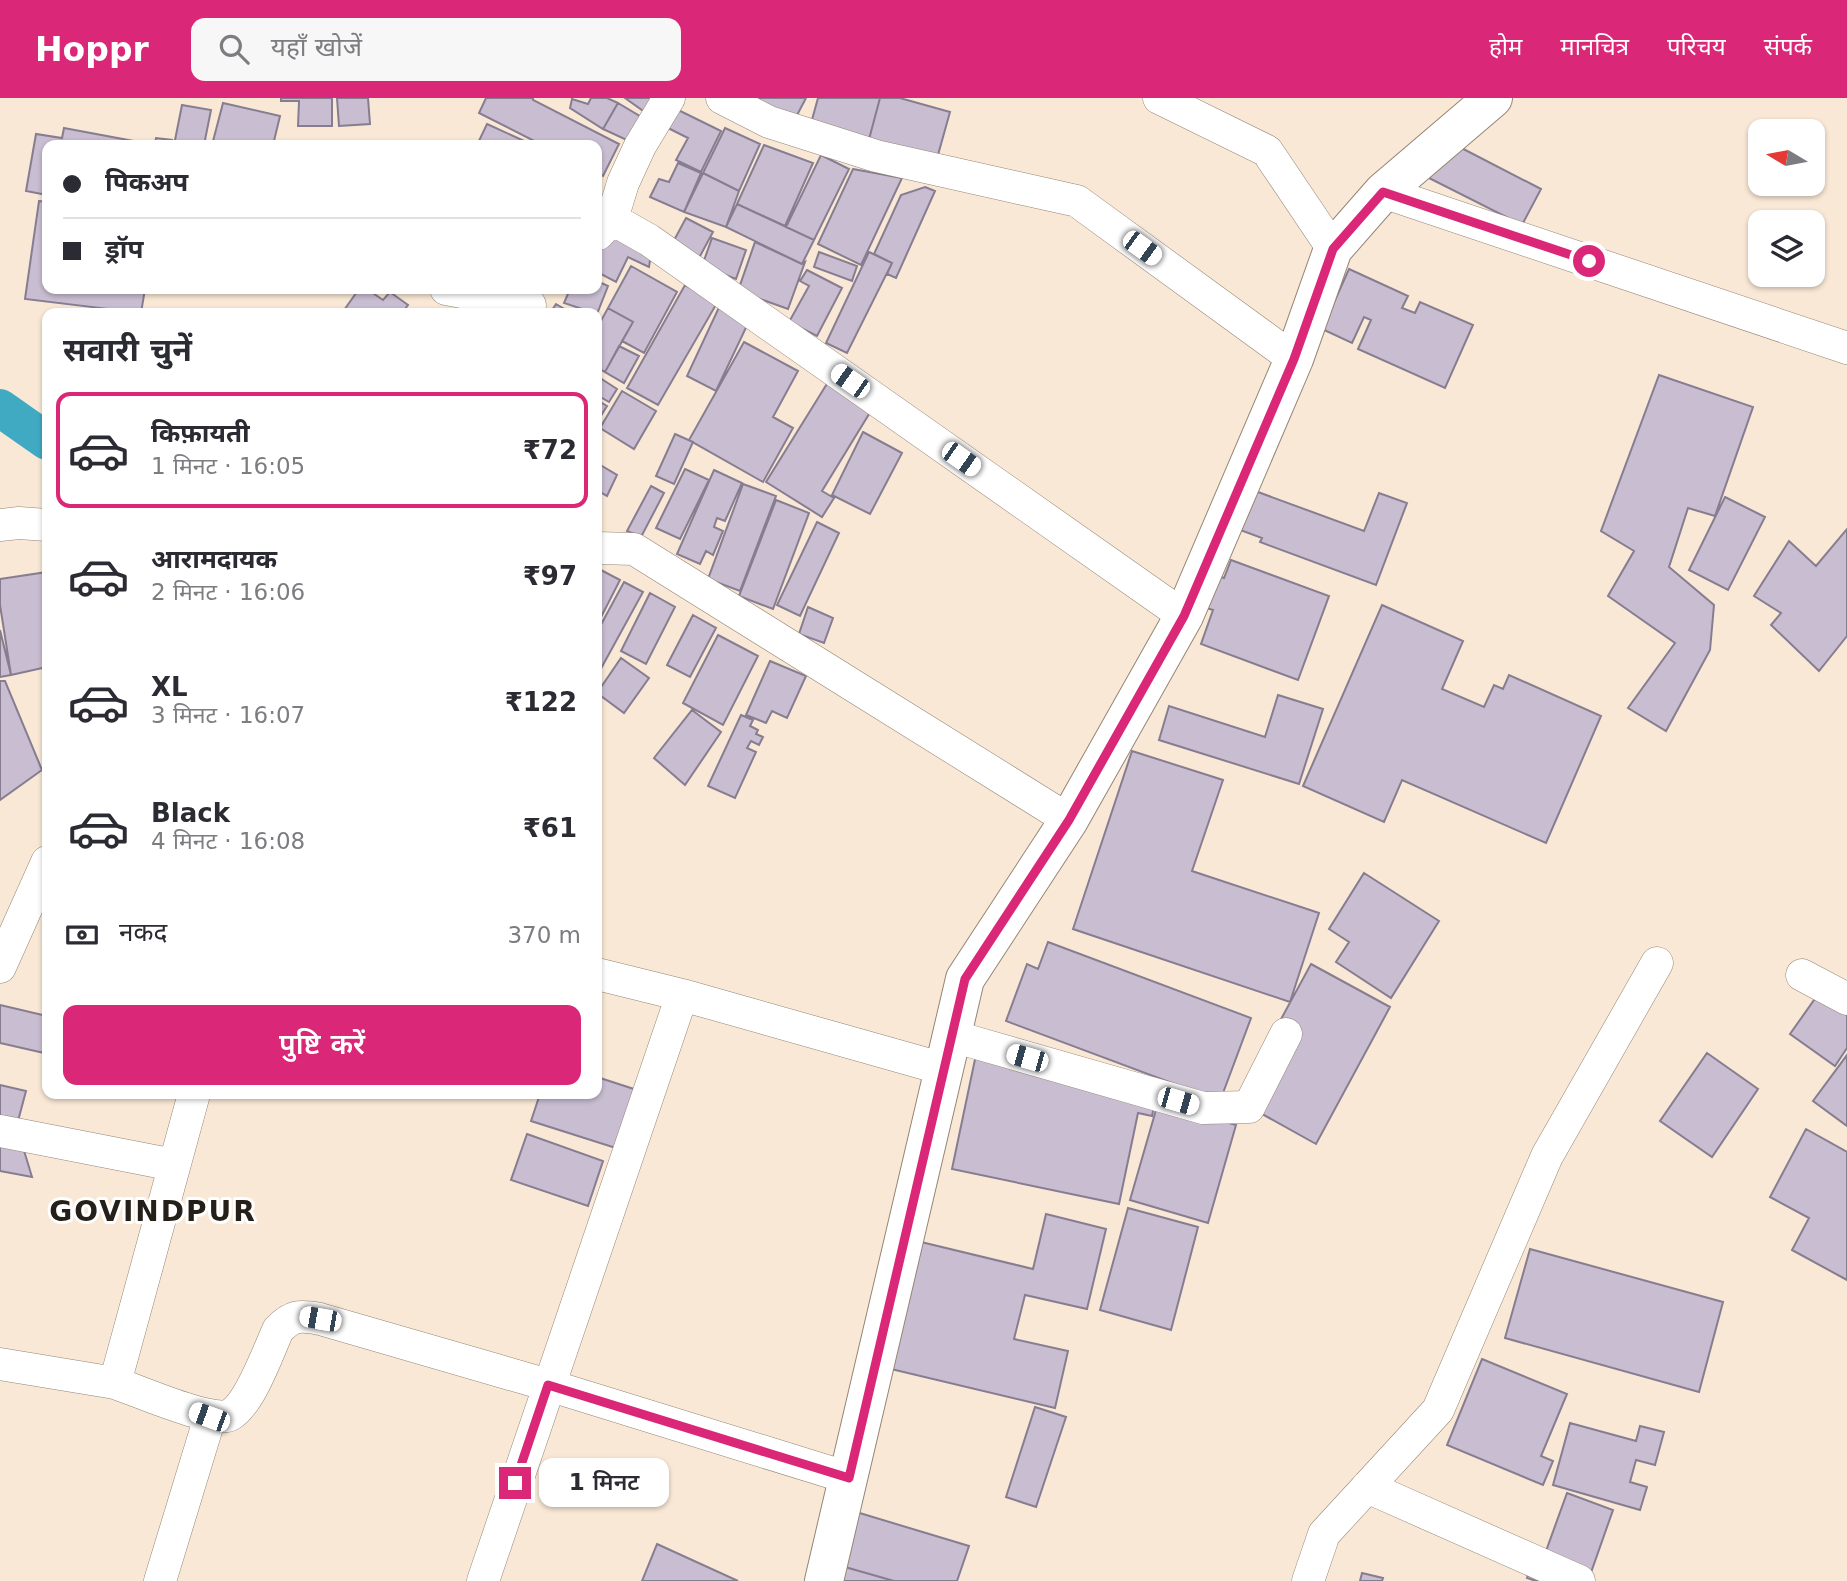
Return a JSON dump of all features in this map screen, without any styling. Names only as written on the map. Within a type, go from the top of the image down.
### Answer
[{"type":"street","points":[[669,98],[640,146],[604,227],[649,240],[1184,616]]},
{"type":"street","points":[[722,98],[769,122],[876,156],[1077,201],[1294,359]]},
{"type":"street","points":[[1159,98],[1267,151],[1333,249]]},
{"type":"street","points":[[824,1581],[965,979],[1069,820],[1184,616],[1294,359],[1333,249],[1383,192],[1493,98]]},
{"type":"street","points":[[1383,192],[1847,348]]},
{"type":"street","points":[[479,294],[533,302]]},
{"type":"street","points":[[0,526],[19,523],[42,525]]},
{"type":"street","points":[[602,548],[634,549],[1069,820]]},
{"type":"street","points":[[0,967],[42,873]]},
{"type":"street","points":[[1308,1581],[1324,1534],[1438,1410],[1547,1156],[1657,963]]},
{"type":"street","points":[[602,975],[1203,1108],[1249,1107],[1286,1034]]},
{"type":"street","points":[[1802,975],[1847,999]]},
{"type":"street","points":[[483,1581],[682,995]]},
{"type":"street","points":[[115,1383],[193,1099]]},
{"type":"street","points":[[0,1131],[174,1165]]},
{"type":"street","points":[[0,1364],[115,1383],[209,1417],[228,1416],[241,1405],[278,1330],[288,1320],[302,1315],[548,1385],[849,1478]]},
{"type":"street","points":[[160,1581],[209,1417]]},
{"type":"street","points":[[1367,1487],[1578,1581]]},
{"type":"building","points":[[281,98],[332,98],[332,126],[298,126],[299,101],[281,101]]},
{"type":"building","points":[[337,98],[368,98],[370,124],[339,126]]},
{"type":"building","points":[[486,98],[533,98],[619,144],[603,176],[602,140],[532,140],[479,113]]},
{"type":"building","points":[[591,98],[607,98],[618,103],[603,129],[570,108],[572,99],[588,104]]},
{"type":"building","points":[[625,98],[652,98],[646,113]]},
{"type":"building","points":[[748,98],[806,98],[794,121]]},
{"type":"building","points":[[818,98],[880,98],[868,143],[810,127]]},
{"type":"building","points":[[880,98],[900,98],[950,112],[936,162],[868,143]]},
{"type":"building","points":[[223,103],[280,116],[274,140],[213,140]]},
{"type":"building","points":[[618,103],[643,118],[631,142],[603,129]]},
{"type":"building","points":[[182,105],[211,110],[205,140],[175,140]]},
{"type":"building","points":[[668,105],[721,131],[701,172],[676,160],[688,138],[658,123]]},
{"type":"building","points":[[487,124],[522,140],[479,140]]},
{"type":"building","points":[[64,128],[128,140],[42,140],[42,194],[26,191],[36,134],[62,138]]},
{"type":"building","points":[[725,128],[760,144],[739,191],[703,173]]},
{"type":"building","points":[[1446,140],[1541,189],[1522,225],[1427,177]]},
{"type":"building","points":[[764,145],[813,163],[785,226],[737,204]]},
{"type":"building","points":[[821,155],[849,169],[814,240],[786,227]]},
{"type":"building","points":[[678,163],[701,173],[684,212],[650,197],[659,179],[669,182]]},
{"type":"building","points":[[853,169],[902,178],[861,265],[818,244]]},
{"type":"building","points":[[703,173],[739,191],[726,227],[684,212]]},
{"type":"building","points":[[925,187],[935,191],[896,278],[887,274],[892,263],[874,254],[901,195]]},
{"type":"building","points":[[39,201],[42,201],[42,294],[144,294],[142,308],[100,308],[25,299]]},
{"type":"building","points":[[737,204],[814,240],[802,264],[726,227]]},
{"type":"building","points":[[686,218],[713,232],[699,258],[672,244]]},
{"type":"building","points":[[619,228],[651,254],[649,267],[628,257],[616,282],[602,275],[602,249]]},
{"type":"building","points":[[712,238],[746,250],[736,279],[702,266]]},
{"type":"building","points":[[755,242],[802,264],[805,262],[788,309],[738,291]]},
{"type":"building","points":[[819,252],[857,266],[852,281],[814,267]]},
{"type":"building","points":[[869,252],[892,263],[847,353],[826,343]]},
{"type":"building","points":[[631,266],[677,292],[644,353],[622,341],[633,322],[608,308]]},
{"type":"building","points":[[1349,269],[1408,296],[1402,308],[1415,313],[1420,302],[1473,325],[1445,388],[1358,349],[1371,320],[1364,317],[1352,343],[1322,329]]},
{"type":"building","points":[[807,270],[842,288],[817,336],[789,322],[809,286],[800,281]]},
{"type":"building","points":[[602,283],[608,286],[599,308],[579,308],[564,303],[568,294],[602,294]]},
{"type":"building","points":[[685,285],[717,303],[658,405],[627,388]]},
{"type":"building","points":[[355,294],[374,294],[383,300],[388,294],[393,294],[408,305],[406,308],[346,308]]},
{"type":"building","points":[[721,303],[751,317],[716,391],[687,376]]},
{"type":"building","points":[[608,308],[633,322],[605,372],[602,370],[602,319]]},
{"type":"building","points":[[744,342],[798,371],[773,417],[793,428],[763,482],[689,440]]},
{"type":"building","points":[[619,346],[639,356],[624,383],[605,372]]},
{"type":"building","points":[[833,374],[877,401],[822,491],[834,498],[822,517],[766,482]]},
{"type":"building","points":[[1659,375],[1753,407],[1715,516],[1688,508],[1669,567],[1714,605],[1710,650],[1666,731],[1628,708],[1675,643],[1608,596],[1634,551],[1601,531]]},
{"type":"building","points":[[602,379],[617,389],[609,402],[602,398]]},
{"type":"building","points":[[622,391],[656,411],[634,449],[602,429],[602,425]]},
{"type":"building","points":[[863,432],[902,453],[870,514],[832,495]]},
{"type":"building","points":[[675,434],[693,442],[674,484],[656,476]]},
{"type":"building","points":[[602,466],[617,475],[607,496],[602,493]]},
{"type":"building","points":[[685,469],[709,480],[680,539],[656,528]]},
{"type":"building","points":[[714,470],[742,483],[725,521],[717,518],[714,527],[723,531],[713,555],[706,551],[700,564],[677,554]]},
{"type":"building","points":[[743,484],[776,496],[740,591],[708,579]]},
{"type":"building","points":[[651,486],[664,493],[641,537],[627,531]]},
{"type":"building","points":[[1247,488],[1364,531],[1379,493],[1407,503],[1376,585],[1260,542],[1262,538],[1232,527]]},
{"type":"building","points":[[1725,497],[1765,517],[1728,590],[1689,570]]},
{"type":"building","points":[[776,500],[809,513],[773,609],[739,596]]},
{"type":"building","points":[[817,522],[839,533],[800,616],[777,605]]},
{"type":"building","points":[[1847,529],[1847,636],[1819,671],[1771,625],[1781,613],[1754,596],[1789,541],[1816,566]]},
{"type":"building","points":[[1231,560],[1329,596],[1298,680],[1201,644],[1213,610],[1203,607],[1214,575],[1224,578]]},
{"type":"building","points":[[602,571],[620,580],[602,615]]},
{"type":"building","points":[[42,573],[42,668],[11,675],[0,605],[0,579]]},
{"type":"building","points":[[624,582],[643,592],[602,667],[602,623]]},
{"type":"building","points":[[650,593],[675,607],[646,664],[621,651]]},
{"type":"building","points":[[1382,605],[1463,641],[1442,689],[1484,707],[1494,685],[1503,689],[1509,675],[1601,716],[1546,843],[1402,780],[1384,822],[1303,786]]},
{"type":"building","points":[[808,607],[833,618],[824,643],[799,634]]},
{"type":"building","points":[[693,615],[716,628],[690,677],[667,665]]},
{"type":"building","points":[[0,630],[11,675],[0,677]]},
{"type":"building","points":[[718,635],[758,656],[723,725],[683,703]]},
{"type":"building","points":[[621,658],[649,678],[624,713],[602,697],[602,686]]},
{"type":"building","points":[[770,661],[806,676],[787,718],[772,711],[766,723],[746,715]]},
{"type":"building","points":[[0,681],[5,681],[42,770],[0,800]]},
{"type":"building","points":[[1278,695],[1323,709],[1299,784],[1159,740],[1169,706],[1265,737]]},
{"type":"building","points":[[692,710],[721,732],[685,785],[654,758]]},
{"type":"building","points":[[741,715],[753,720],[750,726],[758,730],[756,734],[763,737],[759,745],[751,741],[747,748],[756,752],[735,798],[708,786]]},
{"type":"building","points":[[1132,751],[1223,780],[1192,871],[1319,913],[1290,1002],[1073,929]]},
{"type":"building","points":[[1364,873],[1439,921],[1391,998],[1336,962],[1349,942],[1329,929]]},
{"type":"building","points":[[1048,942],[1251,1018],[1220,1101],[1006,1021],[1027,964],[1038,969]]},
{"type":"building","points":[[1311,964],[1390,1007],[1316,1144],[1237,1100]]},
{"type":"building","points":[[1819,993],[1847,1012],[1847,1048],[1835,1066],[1790,1034]]},
{"type":"building","points":[[0,1005],[42,1015],[42,1053],[0,1043]]},
{"type":"building","points":[[978,1045],[1159,1083],[1152,1116],[1138,1113],[1119,1204],[952,1169]]},
{"type":"building","points":[[1707,1053],[1758,1089],[1712,1157],[1660,1121]]},
{"type":"building","points":[[1847,1055],[1847,1126],[1813,1101]]},
{"type":"building","points":[[602,1079],[640,1091],[622,1150],[531,1121],[538,1099],[602,1099]]},
{"type":"building","points":[[0,1085],[26,1091],[18,1121],[0,1117]]},
{"type":"building","points":[[1158,1103],[1236,1125],[1208,1223],[1130,1200]]},
{"type":"building","points":[[1806,1129],[1847,1152],[1847,1280],[1792,1250],[1809,1218],[1770,1197]]},
{"type":"building","points":[[527,1134],[603,1161],[588,1206],[511,1180]]},
{"type":"building","points":[[0,1140],[22,1144],[32,1177],[0,1171]]},
{"type":"building","points":[[1128,1208],[1198,1227],[1171,1330],[1100,1310]]},
{"type":"building","points":[[1046,1214],[1106,1229],[1087,1309],[1025,1295],[1014,1339],[1068,1351],[1055,1408],[891,1369],[921,1242],[1033,1269]]},
{"type":"building","points":[[1530,1249],[1723,1302],[1699,1392],[1505,1338]]},
{"type":"building","points":[[1482,1359],[1567,1394],[1541,1456],[1553,1461],[1543,1485],[1447,1445]]},
{"type":"building","points":[[1035,1407],[1066,1417],[1036,1507],[1006,1497]]},
{"type":"building","points":[[1570,1423],[1636,1441],[1640,1426],[1664,1432],[1655,1465],[1636,1460],[1630,1482],[1647,1487],[1640,1510],[1553,1485]]},
{"type":"building","points":[[1567,1493],[1613,1510],[1588,1581],[1536,1581],[1527,1578],[1534,1560],[1542,1562]]},
{"type":"building","points":[[853,1511],[969,1546],[957,1581],[894,1581],[838,1565]]},
{"type":"building","points":[[657,1544],[738,1581],[642,1581]]},
{"type":"building","points":[[838,1565],[894,1581],[834,1581]]},
{"type":"building","points":[[1362,1573],[1383,1578],[1382,1581],[1360,1581]]},
{"type":"waterway","points":[[0,408],[42,437]]},
{"type":"district","name":"GOVINDPUR","points":[[153,1211]]},
{"type":"route","points":[[515,1483],[548,1385],[849,1478],[965,979],[1069,820],[1184,616],[1294,359],[1333,249],[1383,192],[1589,261]]}]
